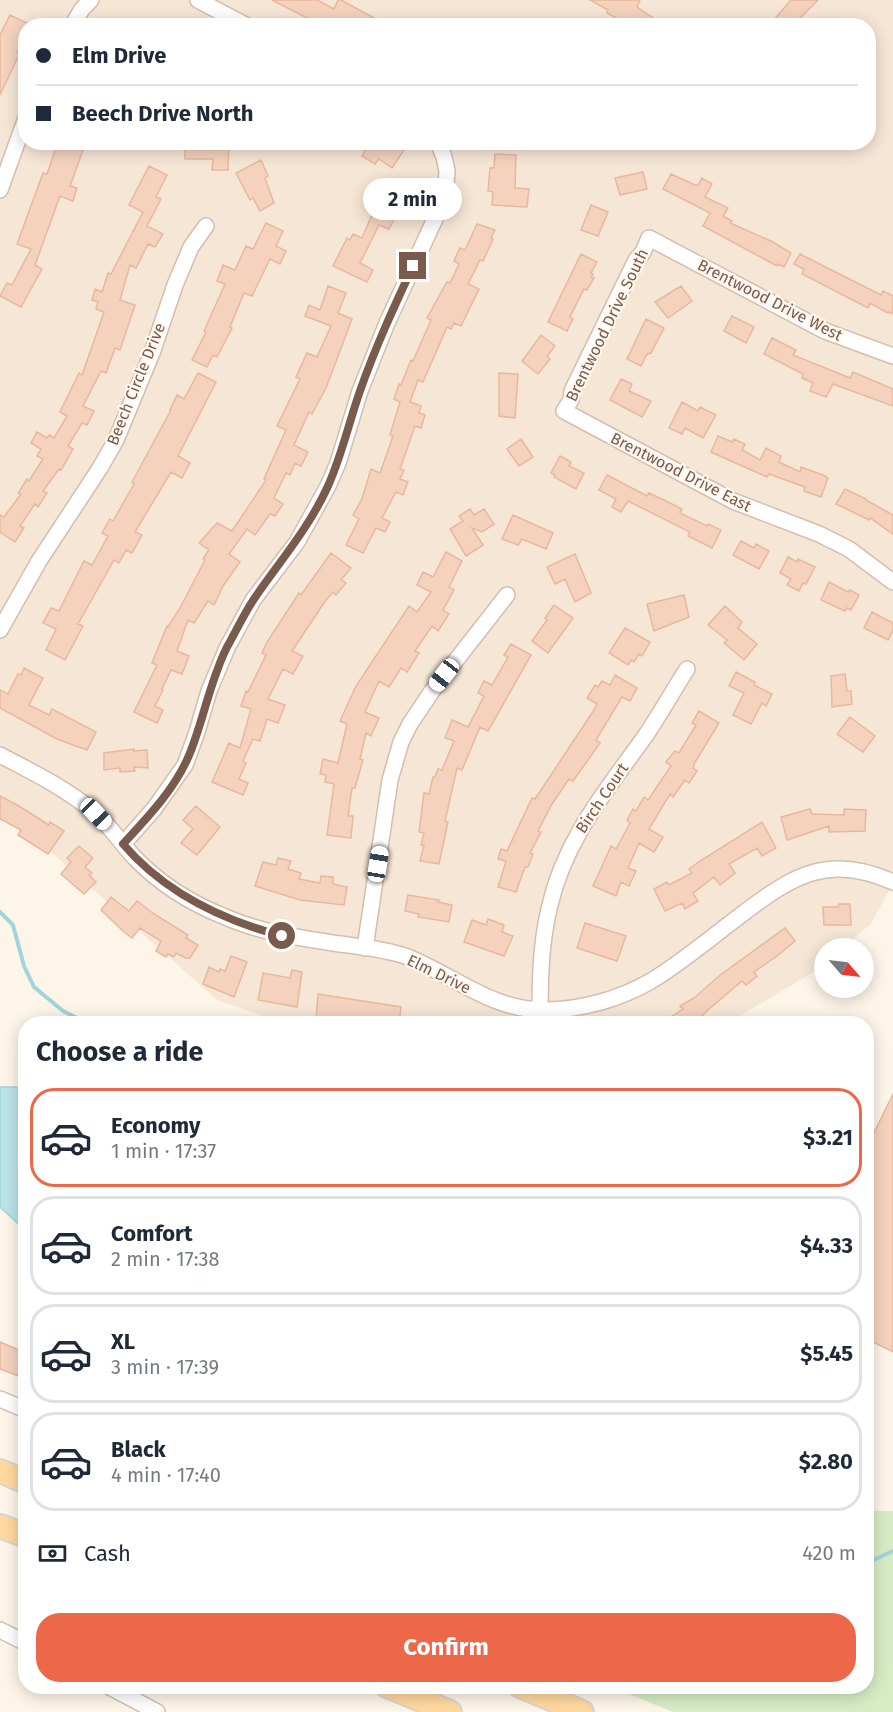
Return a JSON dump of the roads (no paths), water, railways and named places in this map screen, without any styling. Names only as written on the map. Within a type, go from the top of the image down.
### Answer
[{"type":"main road","points":[[0,1471],[18,1479]]},
{"type":"main road","points":[[0,1526],[18,1533]]},
{"type":"main road","points":[[406,1694],[450,1712]]},
{"type":"main road","points":[[539,1694],[582,1712]]},
{"type":"street","points":[[198,0],[232,18]]},
{"type":"street","points":[[77,18],[86,5]]},
{"type":"street","points":[[0,190],[18,140]]},
{"type":"street","points":[[123,844],[154,809],[185,765],[209,691],[227,648],[253,600],[297,542],[320,502],[338,463],[360,391],[387,323],[446,197],[447,171],[440,150]]},
{"type":"street","name":"Beech Circle Drive","points":[[0,630],[39,561],[116,440],[152,352],[175,285],[191,247],[206,226]]},
{"type":"street","name":"Brentwood Drive West","points":[[649,238],[825,331],[893,356]]},
{"type":"street","name":"Brentwood Drive South","points":[[564,411],[636,260],[643,252],[649,238]]},
{"type":"street","name":"Brentwood Drive East","points":[[564,411],[733,501],[789,522],[849,549],[893,582]]},
{"type":"street","points":[[365,948],[390,780],[401,742],[432,691],[507,595]]},
{"type":"street","name":"Birch Court","points":[[540,1016],[540,966],[543,939],[549,908],[568,853],[587,816],[648,732],[687,669]]},
{"type":"street","name":"Elm Drive","points":[[0,754],[79,800],[96,814],[135,858],[160,880],[222,916],[282,936],[397,954],[418,961],[477,993],[540,1016],[605,1000],[638,988],[667,970],[778,887],[802,876],[843,869],[871,873],[893,882]]},
{"type":"street","points":[[0,1399],[18,1407]]},
{"type":"street","points":[[0,1630],[18,1639]]},
{"type":"street","points":[[123,1694],[157,1712]]},
{"type":"water","points":[[0,1087],[15,1087],[18,1088],[18,1224],[0,1207]]},
{"type":"waterway","points":[[0,912],[13,925],[24,966],[34,987],[63,1011],[73,1016]]},
{"type":"waterway","points":[[874,1560],[893,1551]]}]
